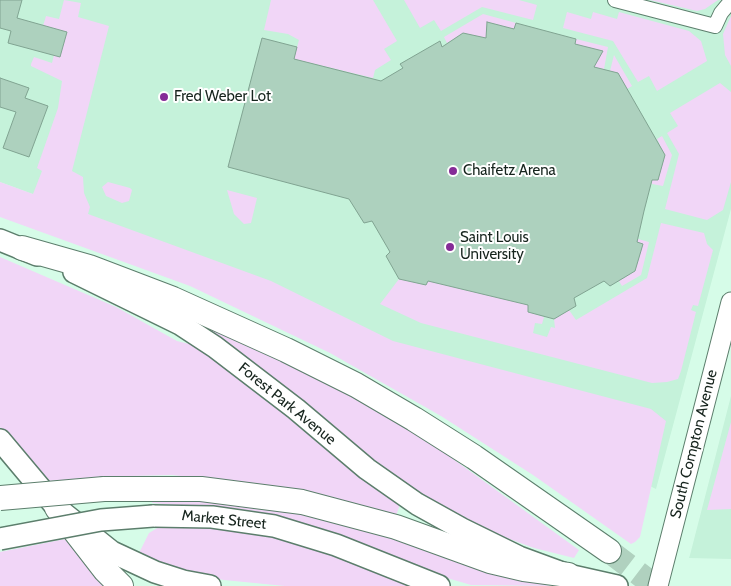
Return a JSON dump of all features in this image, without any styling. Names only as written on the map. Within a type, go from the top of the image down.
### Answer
[{"type":"highway","points":[[11,245],[89,267],[173,299],[286,350],[414,418],[474,457],[609,551]]},
{"type":"highway","points":[[0,498],[104,489],[201,489],[302,502],[396,526],[490,561],[524,569],[568,575]]},
{"type":"highway","points":[[56,508],[105,570],[121,586]]},
{"type":"main road","name":"Forest Park Avenue","points":[[11,245],[112,290],[180,324],[253,375],[367,469],[416,504],[519,557],[568,575]]},
{"type":"main road","name":"South Compton Avenue","points":[[658,586],[731,302]]},
{"type":"main road","points":[[0,440],[56,508],[112,552],[131,562],[183,581],[210,586]]},
{"type":"main road","name":"Market Street","points":[[0,539],[101,520],[153,516],[212,517],[274,526],[336,545],[439,586]]},
{"type":"main road","points":[[568,575],[617,586]]},
{"type":"street","points":[[615,0],[715,26],[721,13],[731,1]]},
{"type":"shaded area","name":"Saint Louis University","points":[[0,0],[731,0],[731,209],[656,489],[87,214],[0,182]]},
{"type":"shaded area","points":[[64,0],[81,3],[78,17],[109,26],[72,171],[83,177],[84,193],[90,207],[88,214],[271,281],[393,341],[651,409],[666,421],[640,537],[631,544],[533,475],[441,416],[330,353],[190,286],[0,217],[0,182],[33,194],[42,171],[37,168],[58,108],[62,81],[31,66],[31,64],[34,57],[52,63],[54,55],[60,57],[43,26],[46,16],[59,19]]},
{"type":"shaded area","points":[[271,0],[373,0],[397,41],[384,49],[391,60],[375,70],[373,78],[294,59],[299,40],[288,34],[264,30]]},
{"type":"shaded area","points":[[404,0],[519,0],[537,5],[533,20],[482,7],[441,31],[434,20],[420,28]]},
{"type":"shaded area","points":[[650,0],[718,0],[705,9],[697,11]]},
{"type":"shaded area","points":[[567,12],[591,19],[593,12],[617,19],[619,12],[689,31],[701,41],[707,61],[657,91],[649,76],[638,82],[613,41],[563,28]]},
{"type":"shaded area","points":[[483,14],[516,23],[514,29],[487,22],[486,38],[463,33],[447,43],[444,37]]},
{"type":"shaded area","points":[[731,16],[731,66],[725,55],[723,34]]},
{"type":"shaded area","points":[[576,39],[608,47],[604,69],[594,67],[602,52],[575,44]]},
{"type":"shaded area","points":[[614,55],[632,86],[627,89],[618,73],[610,71]]},
{"type":"shaded area","points":[[720,83],[731,92],[731,182],[723,210],[707,220],[665,209],[679,154],[667,133],[678,126],[670,113]]},
{"type":"shaded area","points":[[662,136],[672,155],[663,186],[652,184],[652,180],[658,180],[665,155],[657,139]]},
{"type":"shaded area","points":[[108,182],[130,188],[132,190],[129,201],[122,203],[106,196],[102,187]]},
{"type":"shaded area","points":[[227,190],[257,198],[251,223],[244,224],[234,214]]},
{"type":"shaded area","points":[[661,223],[704,233],[707,244],[713,250],[698,306],[693,305],[691,310],[696,312],[678,379],[652,383],[421,323],[380,304],[399,279],[425,285],[428,281],[528,305],[528,312],[544,317],[542,324],[535,323],[533,333],[547,337],[551,327],[555,328],[554,319],[569,310],[576,320],[647,278]]},
{"type":"shaded area","points":[[638,239],[649,242],[641,275],[622,286],[619,281],[635,271],[643,245],[637,242]]},
{"type":"shaded area","points":[[0,257],[116,307],[177,341],[193,345],[278,406],[400,504],[396,516],[206,479],[172,475],[48,481],[20,452],[0,427]]},
{"type":"shaded area","points":[[145,299],[265,352],[337,387],[420,435],[579,550],[574,558],[534,548],[485,530],[437,506]]},
{"type":"shaded area","points":[[731,396],[731,559],[689,558],[690,555]]},
{"type":"shaded area","points":[[731,422],[731,509],[707,510]]},
{"type":"shaded area","points":[[153,498],[193,498],[332,518],[512,578],[551,586],[471,585],[430,573],[313,526],[261,513],[152,503]]},
{"type":"shaded area","points":[[191,525],[241,528],[284,537],[332,553],[412,586],[285,586],[224,580],[184,572],[137,557],[149,533],[159,527]]},
{"type":"shaded area","points":[[65,539],[109,586],[0,586],[0,552]]},
{"type":"building","points":[[0,0],[22,0],[17,18],[67,32],[60,57],[8,43],[11,31],[0,28]]},
{"type":"building","name":"Chaifetz Arena","points":[[487,22],[514,29],[516,23],[576,39],[575,44],[603,51],[594,67],[618,73],[665,155],[658,180],[652,180],[637,242],[643,244],[635,271],[610,286],[604,281],[574,298],[576,306],[554,319],[528,312],[528,305],[428,281],[426,285],[399,279],[386,256],[390,252],[372,221],[364,223],[349,199],[228,167],[262,38],[297,47],[294,59],[381,81],[403,68],[400,64],[440,41],[442,47],[463,33],[486,38]]},
{"type":"building","points":[[0,78],[29,88],[25,98],[48,106],[29,157],[3,148],[16,112],[0,107]]},
{"type":"tunnel","points":[[609,551],[655,586]]},
{"type":"place","name":"Fred Weber Lot","points":[[164,97]]},
{"type":"place","name":"Chaifetz Arena","points":[[453,171]]},
{"type":"place","name":"Saint Louis University","points":[[450,247]]}]
